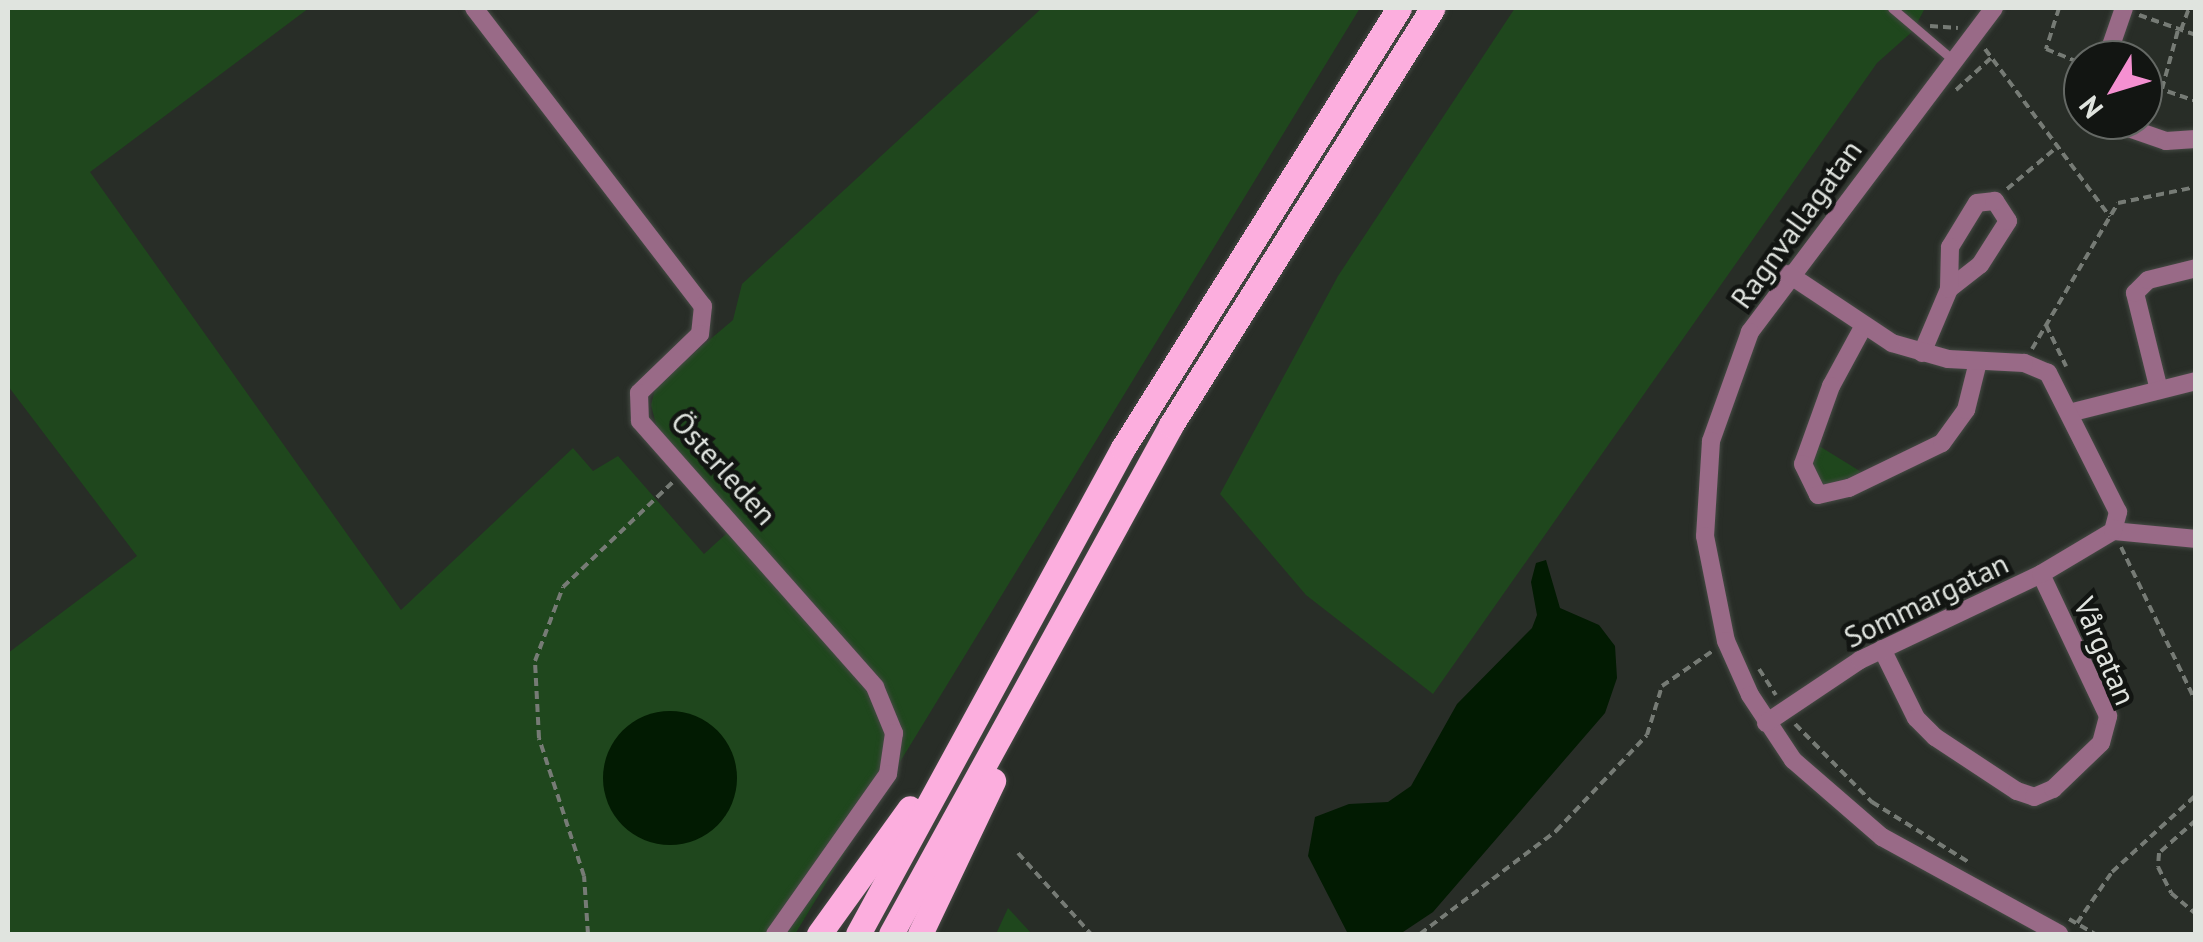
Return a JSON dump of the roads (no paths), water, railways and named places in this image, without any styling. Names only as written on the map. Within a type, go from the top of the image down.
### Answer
[{"type":"main road","points":[[858,934],[1132,432],[1399,8]]},
{"type":"main road","points":[[890,934],[1070,608],[1287,233],[1433,8]]},
{"type":"main road","points":[[920,934],[1070,608]]},
{"type":"main road","points":[[819,934],[966,731]]},
{"type":"street","name":"Österleden","points":[[474,8],[703,306],[700,334],[636,400],[640,421],[875,687],[894,732],[888,774],[775,934]]},
{"type":"street","name":"Ragnvallagatan","points":[[1994,8],[1788,274],[1736,361],[1710,441],[1704,536],[1726,642],[1766,723],[1793,760],[1852,816],[2060,934]]},
{"type":"street","points":[[2113,40],[2123,8]]},
{"type":"street","points":[[2161,140],[2196,138]]},
{"type":"street","points":[[1922,353],[1949,288],[1950,247],[1977,203],[1994,200],[2008,221],[1980,265],[1949,288]]},
{"type":"street","points":[[2158,390],[2135,293],[2148,280],[2196,268]]},
{"type":"street","points":[[1788,274],[1862,328],[1922,353],[2032,365],[2048,373],[2073,412],[2116,505],[2113,531],[2196,539]]},
{"type":"street","points":[[1862,328],[1831,386],[1803,464],[1818,494],[1848,488],[1942,443],[1966,410],[1978,362]]},
{"type":"street","points":[[2073,412],[2196,381]]},
{"type":"street","name":"Sommargatan","points":[[1766,723],[1882,649],[2041,574],[2113,531]]},
{"type":"street","name":"Vårgatan","points":[[1882,649],[1916,718],[1935,737],[2017,791],[2034,796],[2053,789],[2101,744],[2108,716],[2041,574]]},
{"type":"lane","points":[[1892,8],[1953,60]]}]
